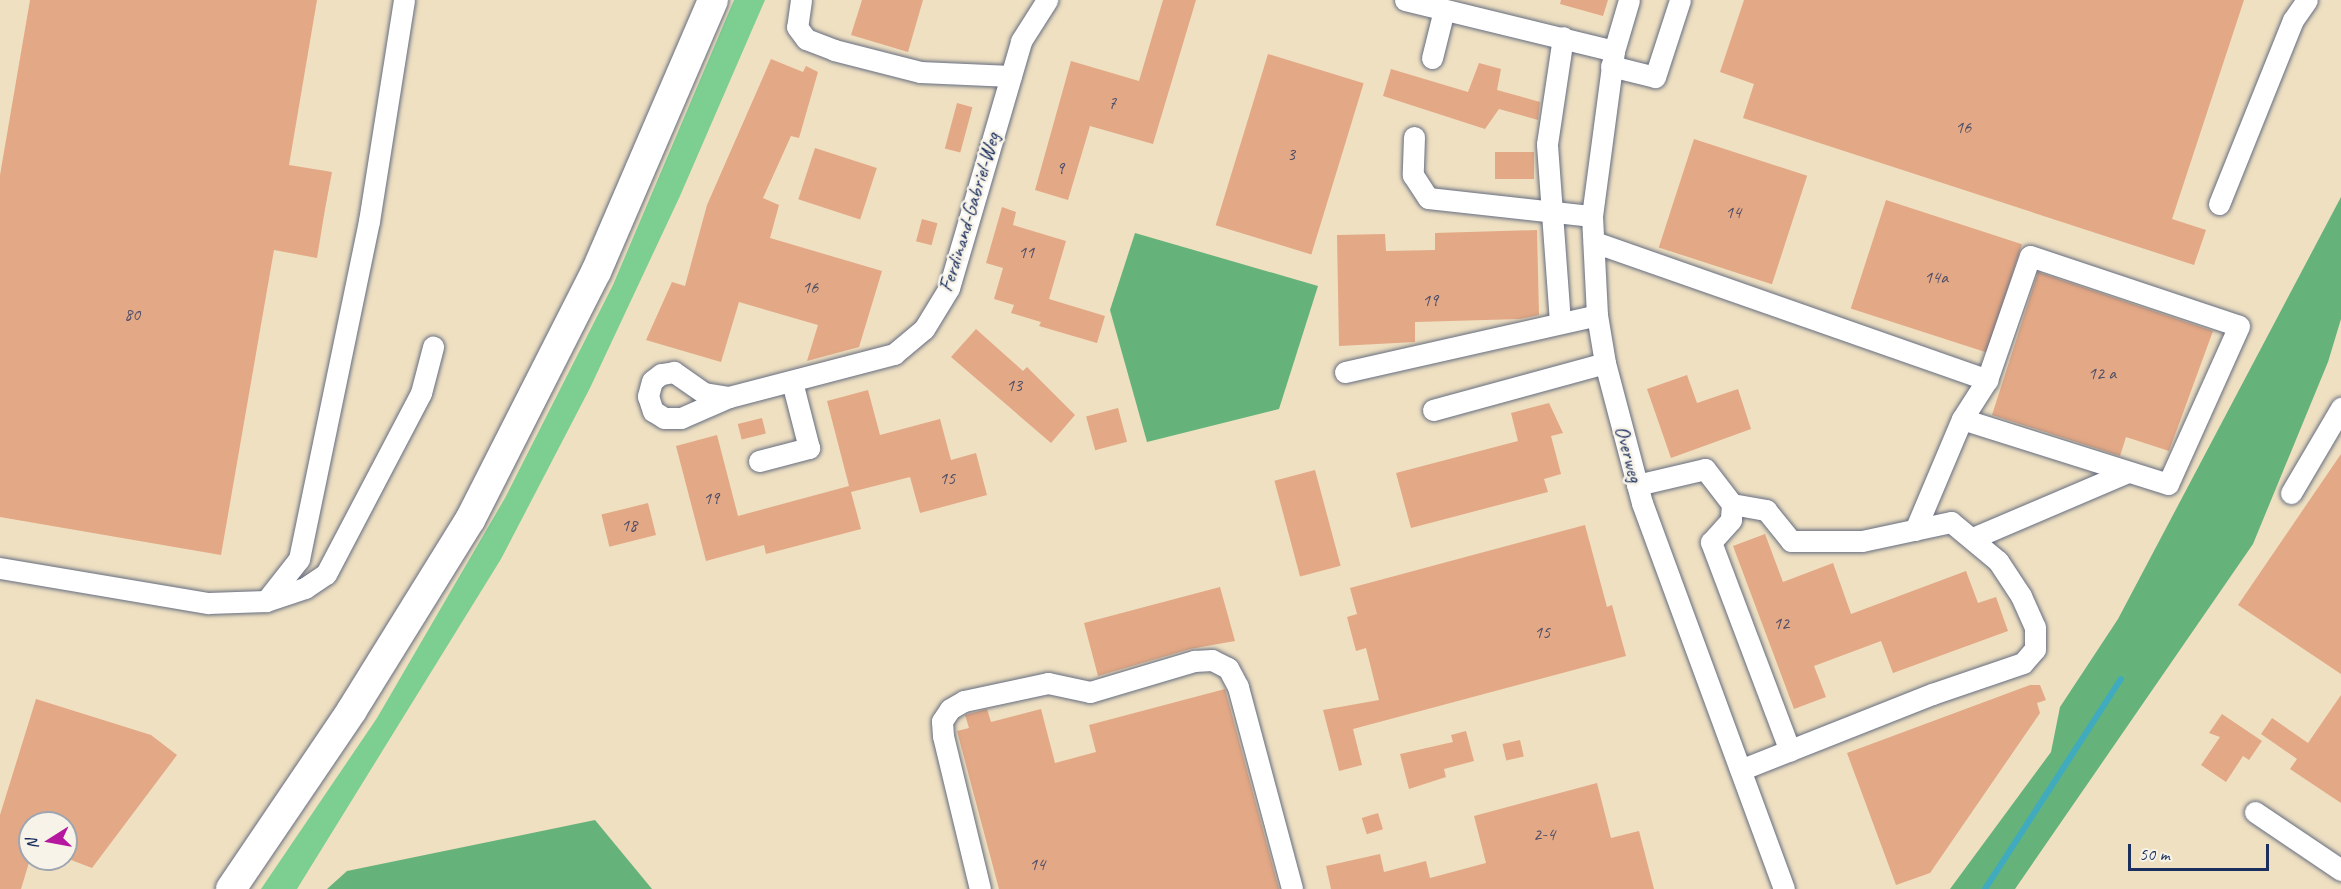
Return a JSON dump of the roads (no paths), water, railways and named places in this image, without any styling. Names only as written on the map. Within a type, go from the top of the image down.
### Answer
[{"type":"highway","points":[[231,889],[352,710],[470,519],[596,272],[713,0]]},
{"type":"street","points":[[266,601],[299,559],[369,221],[404,0]]},
{"type":"street","points":[[801,0],[797,27],[806,39],[834,50],[920,72],[1011,76]]},
{"type":"street","name":"Ferdinand-Gabriel-Weg","points":[[729,397],[894,354],[924,329],[949,288],[1021,41],[1047,0]]},
{"type":"street","points":[[1405,0],[1563,37],[1655,77],[1680,0]]},
{"type":"street","name":"Overweg","points":[[1629,0],[1613,58],[1592,216],[1598,315],[1605,363],[1637,485],[1784,889]]},
{"type":"street","points":[[2219,204],[2293,20],[2307,0]]},
{"type":"street","points":[[1432,58],[1444,10]]},
{"type":"street","points":[[1560,322],[1547,144],[1563,37]]},
{"type":"street","points":[[1414,137],[1413,175],[1428,198],[1592,216]]},
{"type":"street","points":[[1594,242],[1987,380]]},
{"type":"street","points":[[1915,530],[1962,420],[1987,380],[2030,256],[2240,326],[2168,484],[1962,420]]},
{"type":"street","points":[[1345,372],[1598,315]]},
{"type":"street","points":[[0,568],[208,603],[266,601],[305,588],[326,574],[421,393],[433,347]]},
{"type":"street","points":[[1433,410],[1605,363]]},
{"type":"street","points":[[759,461],[808,448],[792,382]]},
{"type":"street","points":[[2291,493],[2341,408]]},
{"type":"street","points":[[1637,485],[1705,469],[1732,504],[1731,520],[1711,542],[1790,751]]},
{"type":"street","points":[[1973,538],[2128,472]]},
{"type":"street","points":[[1732,504],[1766,510],[1791,541],[1862,541],[1951,522],[1998,561],[2021,596],[2035,627],[2035,649],[2024,663],[1932,694],[1740,770]]},
{"type":"street","points":[[980,889],[943,736],[942,721],[950,709],[964,702],[1048,683],[1089,692],[1194,661],[1212,660],[1228,668],[1238,687],[1292,889]]},
{"type":"street","points":[[2254,812],[2341,870]]},
{"type":"waterway","points":[[1985,889],[2121,679]]}]
